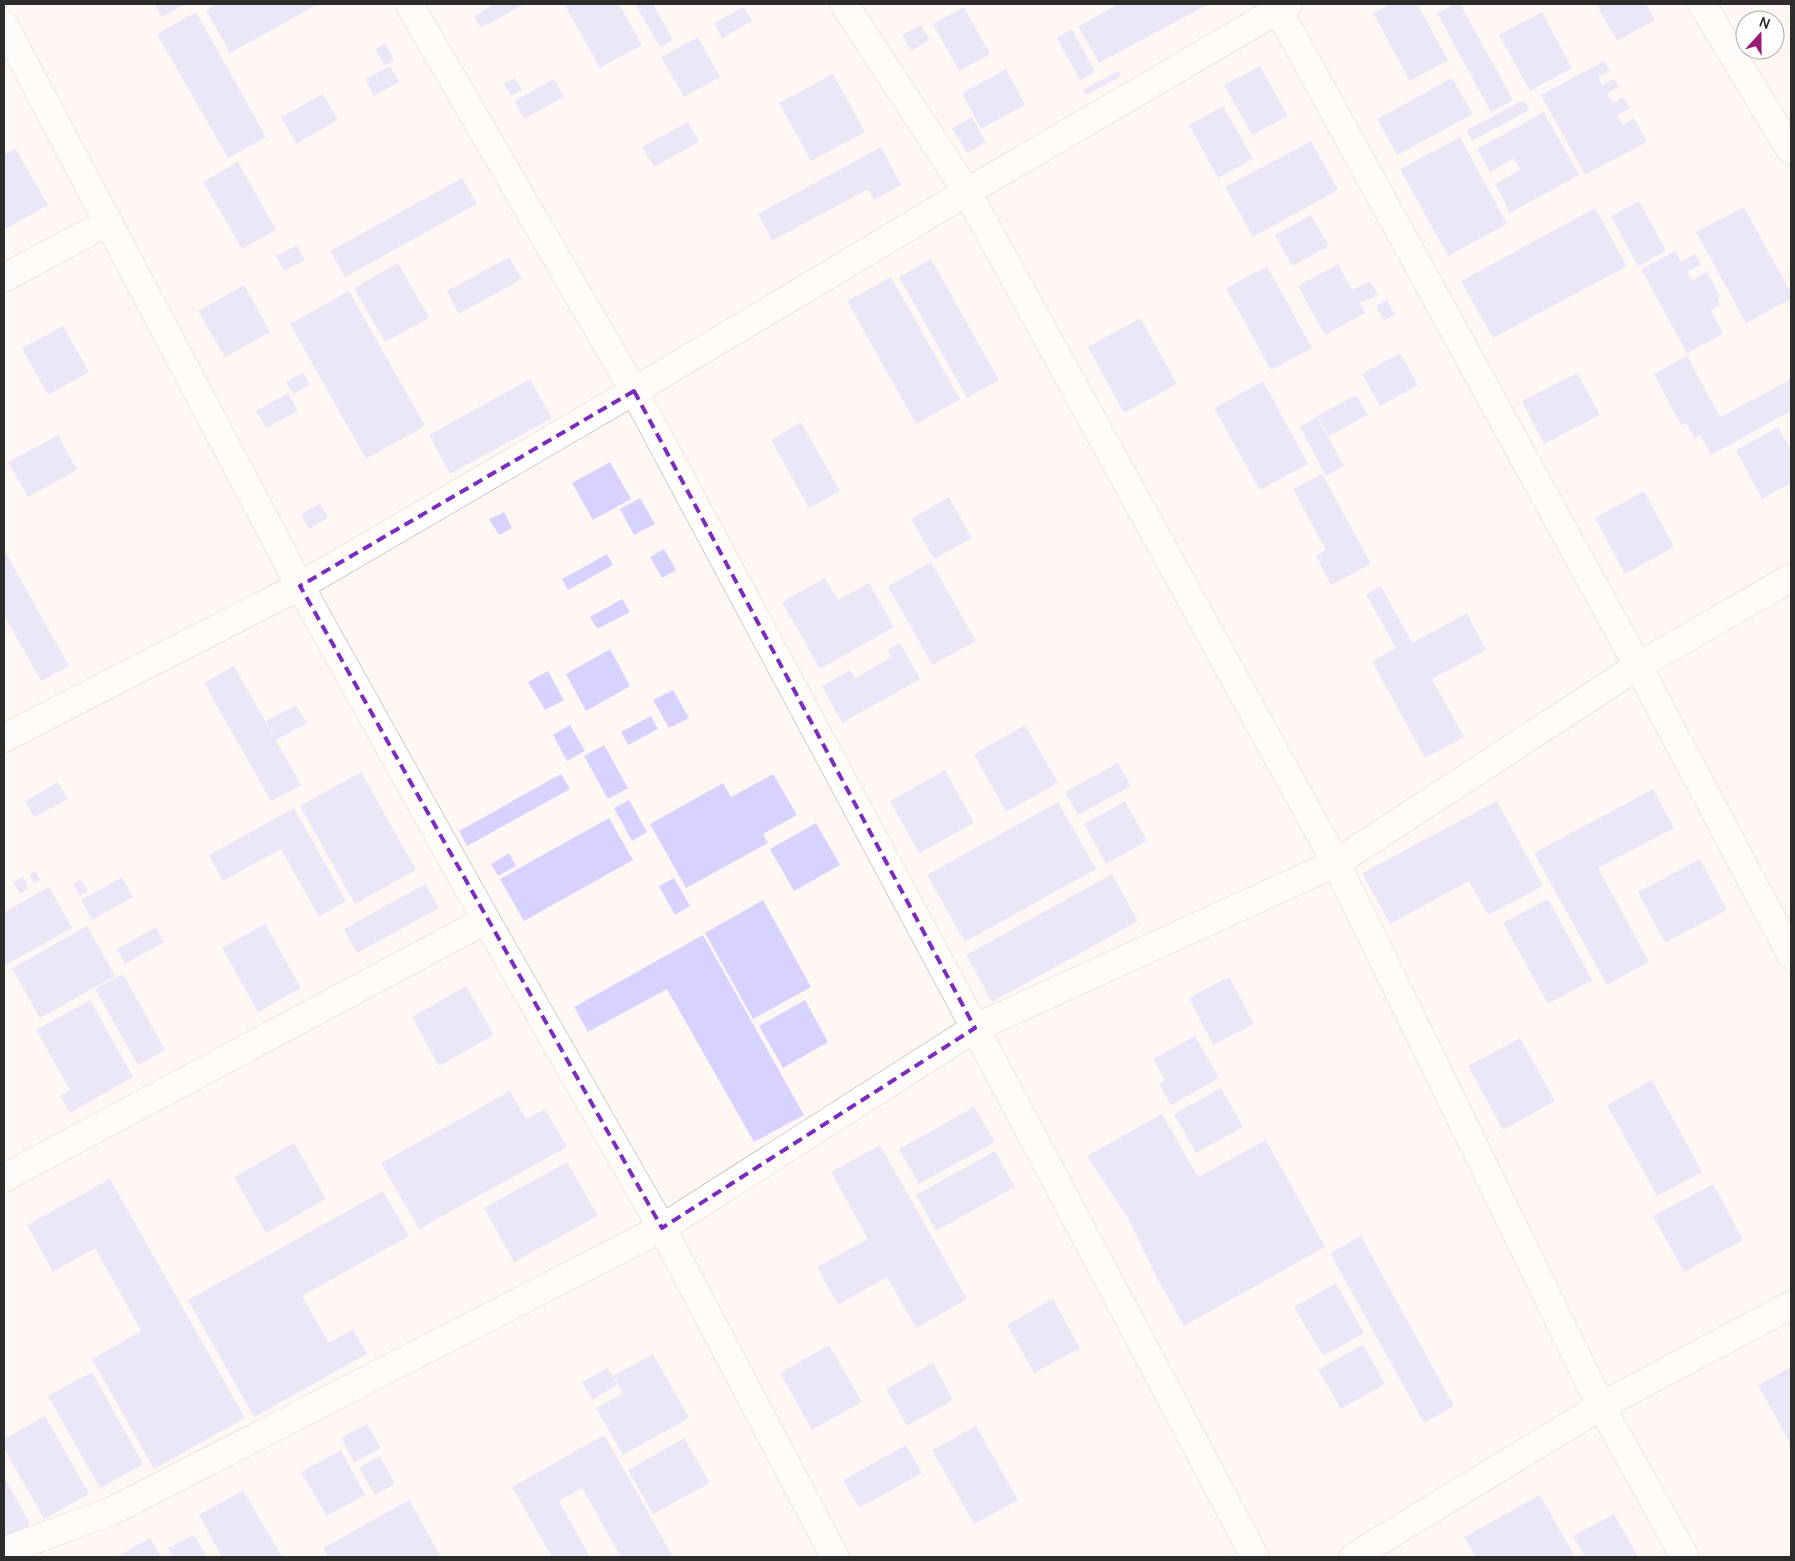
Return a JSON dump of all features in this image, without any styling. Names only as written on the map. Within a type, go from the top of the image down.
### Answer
[{"type":"street","points":[[409,4],[634,391],[975,1028],[1255,1557]]},
{"type":"street","points":[[844,4],[967,192],[1336,864],[1601,1406],[1685,1557]]},
{"type":"street","points":[[1702,4],[1791,151]]},
{"type":"street","points":[[4,738],[300,586],[634,391],[1280,6],[1638,666],[1791,955]]},
{"type":"street","points":[[4,25],[300,586],[486,920],[662,1228],[835,1557]]},
{"type":"street","points":[[4,278],[108,222]]},
{"type":"street","points":[[4,1551],[112,1512],[662,1228],[975,1028],[1336,864],[1638,666],[1791,578]]},
{"type":"street","points":[[4,1178],[486,920]]},
{"type":"street","points":[[1353,1557],[1601,1406],[1791,1306]]},
{"type":"highlighted area","points":[[634,391],[975,1028],[662,1228],[300,586]]},
{"type":"building","points":[[155,4],[185,4],[162,17]]},
{"type":"building","points":[[218,4],[318,4],[230,53],[206,10]]},
{"type":"building","points":[[495,4],[525,4],[481,28],[474,16]]},
{"type":"building","points":[[564,4],[619,4],[642,45],[600,68]]},
{"type":"building","points":[[635,4],[653,4],[673,40],[660,47]]},
{"type":"building","points":[[1119,4],[1209,4],[1099,63],[1078,26]]},
{"type":"building","points":[[1391,4],[1417,4],[1448,60],[1410,81],[1373,13]]},
{"type":"building","points":[[1455,4],[1460,4],[1513,100],[1491,112],[1437,13]]},
{"type":"building","points":[[1596,4],[1646,4],[1655,20],[1617,41]]},
{"type":"building","points":[[744,7],[752,21],[722,38],[714,23]]},
{"type":"building","points":[[964,7],[990,54],[959,71],[933,24]]},
{"type":"building","points":[[196,12],[266,137],[228,158],[157,34]]},
{"type":"building","points":[[1542,12],[1572,68],[1530,91],[1499,35]]},
{"type":"building","points":[[921,25],[930,40],[911,51],[902,35]]},
{"type":"building","points":[[1072,29],[1095,72],[1080,80],[1057,38]]},
{"type":"building","points":[[698,37],[720,77],[684,97],[661,57]]},
{"type":"building","points":[[385,43],[394,60],[385,66],[375,49]]},
{"type":"building","points":[[1604,61],[1610,71],[1598,77],[1602,85],[1614,79],[1619,87],[1607,93],[1613,103],[1623,97],[1630,108],[1617,115],[1623,125],[1634,118],[1647,142],[1585,175],[1541,95]]},
{"type":"building","points":[[390,66],[399,82],[374,96],[365,79]]},
{"type":"building","points":[[1260,66],[1288,116],[1252,135],[1224,85]]},
{"type":"building","points":[[1006,69],[1025,105],[981,129],[962,93]]},
{"type":"building","points":[[1118,71],[1121,76],[1086,95],[1083,90]]},
{"type":"building","points":[[833,74],[865,132],[811,161],[779,103]]},
{"type":"building","points":[[515,78],[522,90],[511,96],[504,84]]},
{"type":"building","points":[[1452,78],[1473,114],[1397,155],[1377,119]]},
{"type":"building","points":[[554,79],[564,97],[524,119],[514,101]]},
{"type":"building","points":[[323,94],[338,120],[296,144],[281,117]]},
{"type":"building","points":[[1524,100],[1529,110],[1472,141],[1467,130]]},
{"type":"building","points":[[1223,106],[1253,159],[1218,178],[1189,125]]},
{"type":"building","points":[[1544,112],[1579,175],[1510,213],[1495,184],[1520,170],[1514,158],[1490,172],[1477,149]]},
{"type":"building","points":[[972,117],[986,143],[967,153],[952,128]]},
{"type":"building","points":[[688,122],[699,142],[654,167],[642,147]]},
{"type":"building","points":[[1460,137],[1507,224],[1448,256],[1400,169]]},
{"type":"building","points":[[1311,141],[1338,190],[1253,237],[1225,187]]},
{"type":"building","points":[[881,147],[901,185],[874,200],[868,189],[772,241],[758,214]]},
{"type":"building","points":[[15,148],[48,205],[4,230],[4,154]]},
{"type":"building","points":[[238,162],[276,230],[242,249],[203,182]]},
{"type":"building","points":[[462,178],[477,204],[345,277],[330,251]]},
{"type":"building","points":[[1639,201],[1666,251],[1638,266],[1611,216]]},
{"type":"building","points":[[1744,207],[1791,293],[1791,299],[1746,323],[1696,232]]},
{"type":"building","points":[[1595,208],[1627,266],[1493,338],[1461,281]]},
{"type":"building","points":[[1311,215],[1329,246],[1292,266],[1275,235]]},
{"type":"building","points":[[297,245],[305,260],[284,271],[276,256]]},
{"type":"building","points":[[1675,251],[1681,262],[1695,254],[1701,265],[1687,272],[1692,280],[1707,272],[1720,297],[1717,298],[1720,305],[1711,310],[1723,334],[1687,353],[1641,269]]},
{"type":"building","points":[[509,257],[522,279],[459,314],[447,291]]},
{"type":"building","points":[[931,259],[999,380],[967,398],[899,277]]},
{"type":"building","points":[[398,263],[429,318],[385,342],[354,288]]},
{"type":"building","points":[[1338,264],[1352,290],[1370,281],[1378,295],[1360,303],[1365,313],[1325,335],[1298,286]]},
{"type":"building","points":[[1267,266],[1312,348],[1271,370],[1226,288]]},
{"type":"building","points":[[891,277],[960,399],[916,424],[847,301]]},
{"type":"building","points":[[244,285],[270,332],[225,357],[198,311]]},
{"type":"building","points":[[349,291],[425,426],[366,459],[290,324]]},
{"type":"building","points":[[1387,300],[1395,315],[1384,320],[1376,306]]},
{"type":"building","points":[[1140,318],[1177,384],[1124,413],[1088,347]]},
{"type":"building","points":[[63,326],[89,372],[48,395],[22,348]]},
{"type":"building","points":[[1400,353],[1418,385],[1380,406],[1362,374]]},
{"type":"building","points":[[1687,356],[1720,417],[1791,379],[1791,411],[1711,455],[1700,435],[1695,439],[1686,423],[1681,425],[1654,374]]},
{"type":"building","points":[[303,372],[310,385],[293,394],[286,382]]},
{"type":"building","points":[[1577,373],[1600,415],[1544,444],[1522,401]]},
{"type":"building","points":[[530,379],[552,418],[450,474],[429,435]]},
{"type":"building","points":[[1263,381],[1308,464],[1260,490],[1214,408]]},
{"type":"building","points":[[288,393],[298,411],[266,428],[256,411]]},
{"type":"building","points":[[1356,395],[1368,415],[1329,436],[1317,416]]},
{"type":"building","points":[[1317,417],[1344,466],[1326,476],[1300,427]]},
{"type":"building","points":[[801,422],[840,491],[809,508],[771,440]]},
{"type":"building","points":[[1778,427],[1791,450],[1791,483],[1762,499],[1736,450]]},
{"type":"building","points":[[58,435],[77,470],[28,497],[8,462]]},
{"type":"building","points":[[610,462],[631,499],[593,520],[572,483]]},
{"type":"building","points":[[1322,474],[1371,564],[1331,585],[1316,556],[1326,550],[1293,489]]},
{"type":"building","points":[[1644,491],[1674,547],[1625,574],[1595,518]]},
{"type":"building","points":[[949,497],[972,538],[934,559],[911,519]]},
{"type":"building","points":[[640,498],[655,524],[634,535],[620,509]]},
{"type":"building","points":[[320,503],[328,518],[309,529],[301,514]]},
{"type":"building","points":[[504,512],[512,528],[499,535],[489,519]]},
{"type":"building","points":[[664,549],[676,570],[662,578],[650,557]]},
{"type":"building","points":[[4,550],[69,666],[41,681],[4,615]]},
{"type":"building","points":[[607,554],[613,565],[568,590],[562,579]]},
{"type":"building","points":[[931,562],[976,641],[932,665],[888,586]]},
{"type":"building","points":[[825,578],[838,600],[869,583],[894,627],[820,669],[782,602]]},
{"type":"building","points":[[1381,586],[1412,643],[1467,613],[1486,650],[1432,679],[1464,737],[1425,758],[1372,661],[1396,648],[1366,594]]},
{"type":"building","points":[[622,599],[630,612],[597,629],[590,617]]},
{"type":"building","points":[[900,643],[920,679],[842,723],[822,686],[850,670],[855,678],[892,657],[887,650]]},
{"type":"building","points":[[610,649],[630,686],[586,711],[566,674]]},
{"type":"building","points":[[234,666],[301,785],[271,801],[204,683]]},
{"type":"building","points":[[548,671],[564,700],[545,710],[528,682]]},
{"type":"building","points":[[673,690],[689,718],[669,728],[653,700]]},
{"type":"building","points":[[296,705],[307,723],[276,740],[266,721]]},
{"type":"building","points":[[651,716],[658,729],[628,745],[621,732]]},
{"type":"building","points":[[570,725],[585,751],[567,761],[553,735]]},
{"type":"building","points":[[1025,725],[1058,783],[1006,812],[974,754]]},
{"type":"building","points":[[604,745],[628,788],[608,799],[584,756]]},
{"type":"building","points":[[1118,763],[1131,786],[1078,815],[1065,792]]},
{"type":"building","points":[[945,770],[974,823],[919,853],[890,801]]},
{"type":"building","points":[[361,772],[416,870],[355,904],[300,806]]},
{"type":"building","points":[[561,774],[570,789],[467,846],[459,831]]},
{"type":"building","points":[[773,774],[797,815],[763,834],[768,843],[686,888],[650,824],[723,783],[731,797]]},
{"type":"building","points":[[58,782],[68,799],[34,817],[25,801]]},
{"type":"building","points":[[1653,789],[1674,828],[1598,868],[1649,962],[1607,985],[1534,853]]},
{"type":"building","points":[[629,800],[647,832],[632,841],[614,808]]},
{"type":"building","points":[[1125,801],[1147,841],[1106,864],[1084,824]]},
{"type":"building","points":[[1497,801],[1543,886],[1488,915],[1469,881],[1390,924],[1362,873]]},
{"type":"building","points":[[1058,802],[1096,869],[965,942],[927,875]]},
{"type":"building","points":[[294,808],[346,901],[319,917],[281,849],[223,881],[209,855]]},
{"type":"building","points":[[609,818],[633,860],[524,921],[500,879]]},
{"type":"building","points":[[816,823],[840,865],[794,891],[770,849]]},
{"type":"building","points":[[509,853],[516,866],[498,876],[491,864]]},
{"type":"building","points":[[1700,859],[1727,910],[1665,943],[1638,892]]},
{"type":"building","points":[[35,871],[40,880],[34,884],[29,875]]},
{"type":"building","points":[[1112,874],[1138,921],[992,1002],[966,955]]},
{"type":"building","points":[[23,876],[29,889],[20,893],[13,882]]},
{"type":"building","points":[[122,877],[133,897],[92,920],[81,900]]},
{"type":"building","points":[[674,878],[690,906],[675,915],[659,886]]},
{"type":"building","points":[[81,880],[88,891],[80,896],[73,884]]},
{"type":"building","points":[[425,884],[439,908],[357,953],[344,929]]},
{"type":"building","points":[[49,887],[72,928],[6,965],[4,962],[4,912]]},
{"type":"building","points":[[1548,899],[1592,980],[1548,1004],[1503,923]]},
{"type":"building","points":[[763,900],[811,987],[753,1019],[705,933]]},
{"type":"building","points":[[265,924],[301,988],[258,1012],[222,948]]},
{"type":"building","points":[[87,926],[115,976],[40,1018],[12,968]]},
{"type":"building","points":[[156,927],[164,942],[125,964],[117,949]]},
{"type":"building","points":[[703,935],[804,1115],[754,1142],[667,989],[588,1032],[574,1007]]},
{"type":"building","points":[[123,974],[165,1050],[138,1065],[95,989]]},
{"type":"building","points":[[1229,977],[1254,1024],[1213,1045],[1189,998]]},
{"type":"building","points":[[466,986],[494,1035],[439,1066],[412,1017]]},
{"type":"building","points":[[90,1000],[133,1077],[70,1113],[60,1096],[70,1090],[36,1030]]},
{"type":"building","points":[[805,1000],[828,1042],[783,1068],[759,1026]]},
{"type":"building","points":[[1195,1036],[1219,1078],[1171,1105],[1159,1084],[1165,1080],[1153,1059]]},
{"type":"building","points":[[1520,1038],[1555,1101],[1503,1130],[1468,1066]]},
{"type":"building","points":[[1652,1080],[1702,1172],[1657,1196],[1607,1105]]},
{"type":"building","points":[[1221,1088],[1243,1127],[1196,1153],[1174,1114]]},
{"type":"building","points":[[510,1091],[526,1119],[545,1109],[567,1147],[419,1229],[381,1163]]},
{"type":"building","points":[[974,1107],[995,1142],[919,1184],[899,1149]]},
{"type":"building","points":[[1162,1114],[1198,1177],[1266,1140],[1325,1247],[1184,1326],[1158,1280],[1129,1220],[1087,1156]]},
{"type":"building","points":[[294,1143],[326,1199],[266,1233],[234,1177]]},
{"type":"building","points":[[880,1145],[967,1299],[916,1328],[887,1277],[838,1305],[817,1267],[868,1239],[831,1172]]},
{"type":"building","points":[[995,1151],[1015,1187],[936,1231],[916,1195]]},
{"type":"building","points":[[567,1162],[598,1216],[514,1262],[484,1208]]},
{"type":"building","points":[[110,1179],[245,1418],[154,1469],[92,1359],[141,1331],[95,1248],[53,1272],[27,1225]]},
{"type":"building","points":[[1713,1184],[1743,1240],[1684,1272],[1653,1216]]},
{"type":"building","points":[[383,1191],[409,1236],[302,1296],[329,1343],[353,1329],[367,1354],[254,1417],[188,1300]]},
{"type":"building","points":[[1361,1236],[1454,1406],[1424,1423],[1330,1253]]},
{"type":"building","points":[[1336,1283],[1364,1333],[1323,1356],[1294,1307]]},
{"type":"building","points":[[1053,1299],[1080,1348],[1034,1373],[1007,1325]]},
{"type":"building","points":[[829,1345],[862,1402],[812,1430],[780,1373]]},
{"type":"building","points":[[1363,1345],[1385,1384],[1341,1409],[1318,1369]]},
{"type":"building","points":[[653,1354],[689,1418],[623,1455],[596,1408],[623,1393],[613,1376]]},
{"type":"building","points":[[933,1363],[953,1400],[907,1426],[886,1389]]},
{"type":"building","points":[[1791,1367],[1791,1445],[1758,1385]]},
{"type":"building","points":[[608,1368],[617,1385],[592,1400],[582,1382]]},
{"type":"building","points":[[92,1372],[143,1464],[100,1488],[48,1396]]},
{"type":"building","points":[[45,1416],[89,1494],[44,1519],[4,1448],[4,1439]]},
{"type":"building","points":[[367,1424],[381,1448],[354,1462],[341,1438]]},
{"type":"building","points":[[976,1426],[1018,1500],[974,1524],[932,1450]]},
{"type":"building","points":[[604,1435],[673,1557],[621,1557],[582,1488],[559,1501],[590,1557],[552,1557],[512,1487]]},
{"type":"building","points":[[684,1438],[710,1483],[653,1514],[628,1470]]},
{"type":"building","points":[[906,1445],[922,1473],[859,1508],[843,1480]]},
{"type":"building","points":[[341,1450],[365,1495],[327,1516],[301,1472]]},
{"type":"building","points":[[380,1456],[395,1484],[375,1495],[359,1468]]},
{"type":"building","points":[[4,1477],[30,1524],[8,1536],[4,1529]]},
{"type":"building","points":[[243,1490],[282,1557],[222,1557],[199,1515]]},
{"type":"building","points":[[1540,1495],[1575,1557],[1476,1557],[1464,1537]]},
{"type":"building","points":[[409,1500],[441,1557],[328,1557],[323,1548]]},
{"type":"building","points":[[1614,1514],[1638,1557],[1585,1557],[1573,1536]]},
{"type":"building","points":[[194,1535],[207,1557],[173,1557],[168,1548]]},
{"type":"building","points":[[150,1538],[161,1557],[116,1557]]}]
